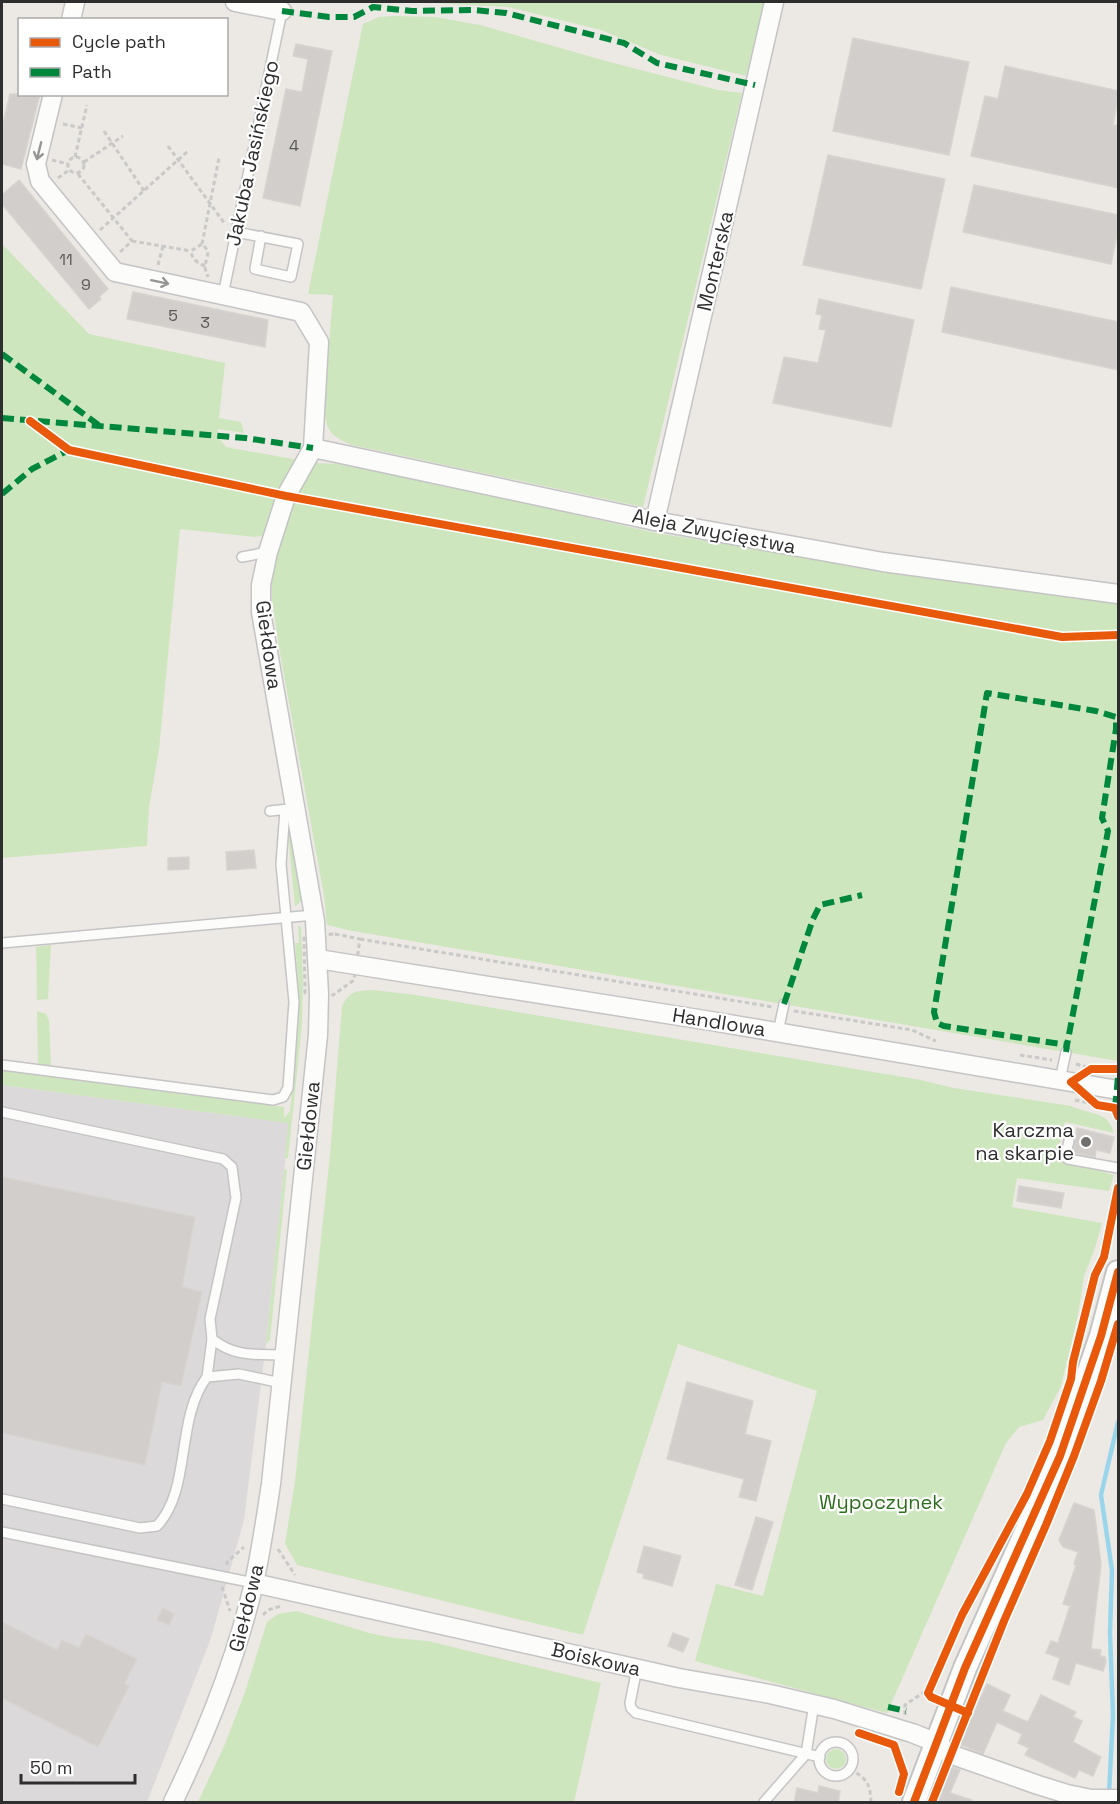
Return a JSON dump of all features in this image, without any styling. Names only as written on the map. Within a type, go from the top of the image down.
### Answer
[{"type":"street","points":[[71,18],[75,2]]},
{"type":"street","points":[[235,2],[282,11]]},
{"type":"street","name":"Monterska","points":[[656,520],[774,2]]},
{"type":"street","points":[[53,96],[36,164],[40,181],[115,272],[301,312],[319,342],[309,442]]},
{"type":"street","name":"Aleja Zwycięstwa","points":[[309,442],[656,520],[883,562],[1119,594]]},
{"type":"street","name":"Giełdowa","points":[[173,1803],[208,1729],[231,1664],[254,1583],[271,1484],[318,1035],[318,959],[314,915],[291,809],[261,612],[261,585],[268,552],[286,496],[309,442]]},
{"type":"street","name":"Handlowa","points":[[318,959],[778,1032],[1065,1069],[1119,1090]]},
{"type":"street","points":[[914,1803],[935,1742],[993,1603],[1033,1520],[1060,1456],[1101,1336],[1119,1272]]},
{"type":"street","name":"Boiskowa","points":[[254,1583],[637,1668],[814,1704],[905,1731],[935,1742],[950,1754],[1038,1785],[1067,1794],[1113,1799]]},
{"type":"lane","name":"Jakuba Jasińskiego","points":[[218,294],[236,235],[282,11]]},
{"type":"lane","points":[[236,235],[261,236],[298,244],[291,277],[255,269],[261,236]]},
{"type":"lane","points":[[242,557],[268,552]]},
{"type":"lane","points":[[2,1065],[273,1100],[285,1095],[288,1088],[294,1006],[280,864],[291,809],[270,811]]},
{"type":"lane","points":[[2,943],[314,915]]},
{"type":"lane","points":[[778,1032],[784,1006]]},
{"type":"lane","points":[[2,1112],[223,1159],[232,1167],[236,1198],[210,1319],[212,1339],[207,1377],[197,1391],[174,1498],[168,1515],[157,1526],[140,1528],[2,1499]]},
{"type":"lane","points":[[1069,1141],[1065,1157],[1068,1159],[1119,1168]]},
{"type":"lane","points":[[212,1339],[224,1349],[239,1354],[285,1355]]},
{"type":"lane","points":[[207,1377],[238,1374],[281,1383]]},
{"type":"lane","points":[[2,1532],[254,1583]]},
{"type":"lane","points":[[637,1668],[630,1703],[636,1713],[820,1757]]},
{"type":"lane","points":[[764,1803],[806,1754],[814,1704]]},
{"type":"lane","points":[[833,1742],[848,1747],[853,1762],[850,1769],[843,1775],[833,1776],[824,1772],[819,1764],[825,1746],[833,1742]]},
{"type":"path","points":[[75,157],[87,105]]},
{"type":"path","points":[[104,131],[144,191]]},
{"type":"path","points":[[84,162],[123,136]]},
{"type":"path","points":[[168,146],[210,204],[236,235]]},
{"type":"path","points":[[88,239],[188,151]]},
{"type":"path","points":[[78,174],[84,168],[84,162],[81,158],[75,157],[70,159],[68,167],[73,173],[78,174],[132,241],[191,251],[202,244],[219,158]]},
{"type":"path","points":[[108,264],[132,241]]},
{"type":"path","points":[[202,244],[207,248],[209,254],[205,266]]},
{"type":"path","points":[[191,251],[194,260],[205,266],[218,294]]},
{"type":"path","points":[[360,939],[784,1006],[912,1030],[935,1041],[946,1043]]},
{"type":"path","points":[[1017,1054],[1065,1069],[1091,1069]]},
{"type":"path","points":[[1065,1069],[1084,1065],[1091,1069]]},
{"type":"path","points":[[1065,1069],[1096,1105]]},
{"type":"path","points":[[896,1752],[912,1709],[930,1695],[924,1692],[905,1705],[906,1712]]},
{"type":"path","points":[[885,1741],[894,1745],[904,1774],[901,1783]]},
{"type":"path","points":[[850,1769],[865,1778],[870,1789],[871,1803]]},
{"type":"shaded area","points":[[2,1085],[289,1123],[266,1344],[244,1520],[211,1638],[147,1802],[2,1802]]},
{"type":"green space","points":[[415,2],[765,2],[746,76],[661,55],[601,30],[508,7]]},
{"type":"green space","points":[[379,17],[435,17],[480,25],[606,61],[718,90],[742,93],[643,507],[352,445],[330,432],[324,407],[333,295],[308,294],[363,24]]},
{"type":"green space","points":[[2,244],[89,334],[225,363],[219,418],[241,422],[244,433],[218,429],[217,435],[226,447],[315,463],[337,464],[436,483],[656,533],[967,583],[1118,604],[1118,1061],[327,925],[324,896],[272,600],[272,580],[276,558],[285,532],[255,537],[180,529],[159,750],[149,807],[147,846],[2,858]]},
{"type":"green space","points":[[289,821],[303,899],[295,907],[287,823]]},
{"type":"green space","points":[[298,926],[301,927],[302,1025],[288,1158],[285,1158],[288,1123],[2,1085],[2,1070],[284,1107],[284,1118],[290,1111],[299,1017],[295,943],[299,943]]},
{"type":"green space","points":[[51,945],[48,999],[37,1000],[36,947]]},
{"type":"green space","name":"Wypoczynek","points":[[373,990],[416,995],[921,1080],[954,1088],[1071,1106],[1097,1114],[1107,1120],[1114,1133],[1065,1122],[1056,1158],[1114,1175],[1109,1191],[1017,1178],[1012,1207],[1102,1223],[1084,1276],[1078,1315],[1061,1386],[1043,1420],[1019,1427],[1006,1443],[887,1713],[695,1661],[716,1584],[763,1596],[817,1391],[678,1344],[583,1635],[297,1565],[285,1544],[295,1481],[330,1155],[342,1006],[354,992]]},
{"type":"green space","points":[[37,1011],[46,1014],[49,1020],[51,1066],[38,1064]]},
{"type":"green space","points":[[284,1169],[287,1170],[270,1340],[266,1344]]},
{"type":"green space","points":[[297,1611],[369,1633],[428,1641],[601,1683],[574,1802],[198,1802],[225,1744],[245,1692],[267,1622],[278,1614]]},
{"type":"green space","points":[[836,1749],[843,1752],[846,1759],[843,1766],[836,1769],[829,1766],[826,1759],[829,1752]]},
{"type":"building","points":[[853,38],[969,62],[949,155],[833,131]]},
{"type":"building","points":[[296,44],[332,51],[300,206],[263,198],[286,89],[302,92],[308,59],[293,56]]},
{"type":"building","points":[[1005,66],[1119,91],[1113,125],[1119,126],[1119,188],[971,156],[985,96],[998,99]]},
{"type":"building","points":[[10,94],[39,96],[21,169],[2,164],[2,128]]},
{"type":"building","points":[[828,155],[945,179],[921,289],[803,265]]},
{"type":"building","points":[[19,180],[108,289],[99,297],[101,299],[89,309],[2,204],[2,195]]},
{"type":"building","points":[[974,185],[1119,215],[1111,264],[963,232]]},
{"type":"building","points":[[951,287],[1119,322],[1119,370],[942,332]]},
{"type":"building","points":[[133,292],[268,320],[265,347],[127,319]]},
{"type":"building","points":[[819,299],[914,320],[891,427],[773,403],[784,357],[818,363],[826,330],[819,329],[822,315],[816,314]]},
{"type":"building","points":[[254,850],[256,868],[227,870],[226,852]]},
{"type":"building","points":[[189,857],[189,869],[168,870],[168,858]]},
{"type":"building","points":[[1077,1128],[1114,1137],[1110,1153],[1096,1150],[1095,1157],[1073,1153]]},
{"type":"building","points":[[2,1177],[195,1217],[182,1287],[202,1292],[181,1386],[162,1382],[145,1465],[2,1433]]},
{"type":"building","points":[[1019,1186],[1064,1193],[1061,1208],[1017,1201]]},
{"type":"building","points":[[687,1382],[753,1401],[745,1434],[771,1441],[756,1501],[739,1497],[744,1479],[667,1459]]},
{"type":"building","points":[[1074,1503],[1094,1510],[1101,1564],[1091,1649],[1101,1650],[1100,1656],[1105,1657],[1106,1662],[1103,1671],[1076,1663],[1069,1685],[1053,1679],[1060,1658],[1046,1653],[1051,1641],[1058,1643],[1070,1606],[1063,1604],[1078,1552],[1063,1547],[1059,1540]]},
{"type":"building","points":[[756,1517],[773,1522],[752,1590],[735,1585]]},
{"type":"building","points":[[644,1546],[681,1556],[672,1586],[643,1578],[644,1574],[637,1572]]},
{"type":"building","points":[[163,1608],[174,1614],[169,1625],[157,1620]]},
{"type":"building","points":[[2,1622],[57,1650],[62,1640],[79,1648],[86,1634],[137,1659],[124,1684],[129,1686],[98,1747],[2,1698]]},
{"type":"building","points":[[673,1633],[689,1639],[683,1652],[668,1646]]},
{"type":"building","points":[[987,1684],[1010,1695],[1003,1711],[1028,1722],[1041,1695],[1076,1712],[1073,1717],[1082,1721],[1073,1742],[1101,1757],[1093,1776],[1079,1770],[1075,1778],[1025,1755],[1029,1748],[1018,1743],[1022,1734],[997,1722],[983,1754],[959,1744]]},
{"type":"building","points":[[950,1766],[960,1770],[950,1793],[972,1800],[972,1803],[935,1803]]},
{"type":"building","points":[[819,1786],[840,1791],[838,1803],[794,1803],[797,1788],[818,1793]]},
{"type":"waterway","points":[[1109,1794],[1113,1715],[1110,1633],[1112,1570],[1101,1495],[1118,1422]]},
{"type":"marked path","points":[[282,11],[329,17],[354,17],[373,7],[412,11],[473,10],[506,13],[624,43],[657,63],[755,85]]},
{"type":"marked path","points":[[2,354],[100,426]]},
{"type":"marked path","points":[[2,418],[245,438],[313,448]]},
{"type":"marked path","points":[[2,494],[32,469],[69,450]]},
{"type":"marked path","points":[[1066,1052],[1108,831],[1102,818],[1116,717],[1096,711],[987,693],[934,1012],[937,1023],[944,1026],[1067,1045]]},
{"type":"marked path","points":[[784,1004],[820,905],[862,895]]},
{"type":"marked path","points":[[1115,1108],[1118,1077]]},
{"type":"marked path","points":[[888,1707],[906,1711]]},
{"type":"cycle path","points":[[30,421],[69,450],[286,496],[1062,637],[1118,635]]},
{"type":"cycle path","points":[[1118,1069],[1091,1069],[1071,1082],[1097,1105],[1115,1108],[1118,1116]]},
{"type":"cycle path","points":[[968,1713],[931,1697],[928,1693],[962,1615],[1027,1494],[1050,1441],[1071,1379],[1073,1362],[1095,1275],[1104,1257],[1118,1188]]},
{"type":"cycle path","points":[[914,1802],[965,1668],[1060,1456],[1101,1336],[1118,1272]]},
{"type":"cycle path","points":[[932,1802],[1004,1621],[1074,1456],[1101,1381],[1118,1324]]},
{"type":"cycle path","points":[[859,1733],[894,1745],[904,1774],[899,1792]]},
{"type":"place","name":"Karczma na skarpie","points":[[1086,1142]]}]
